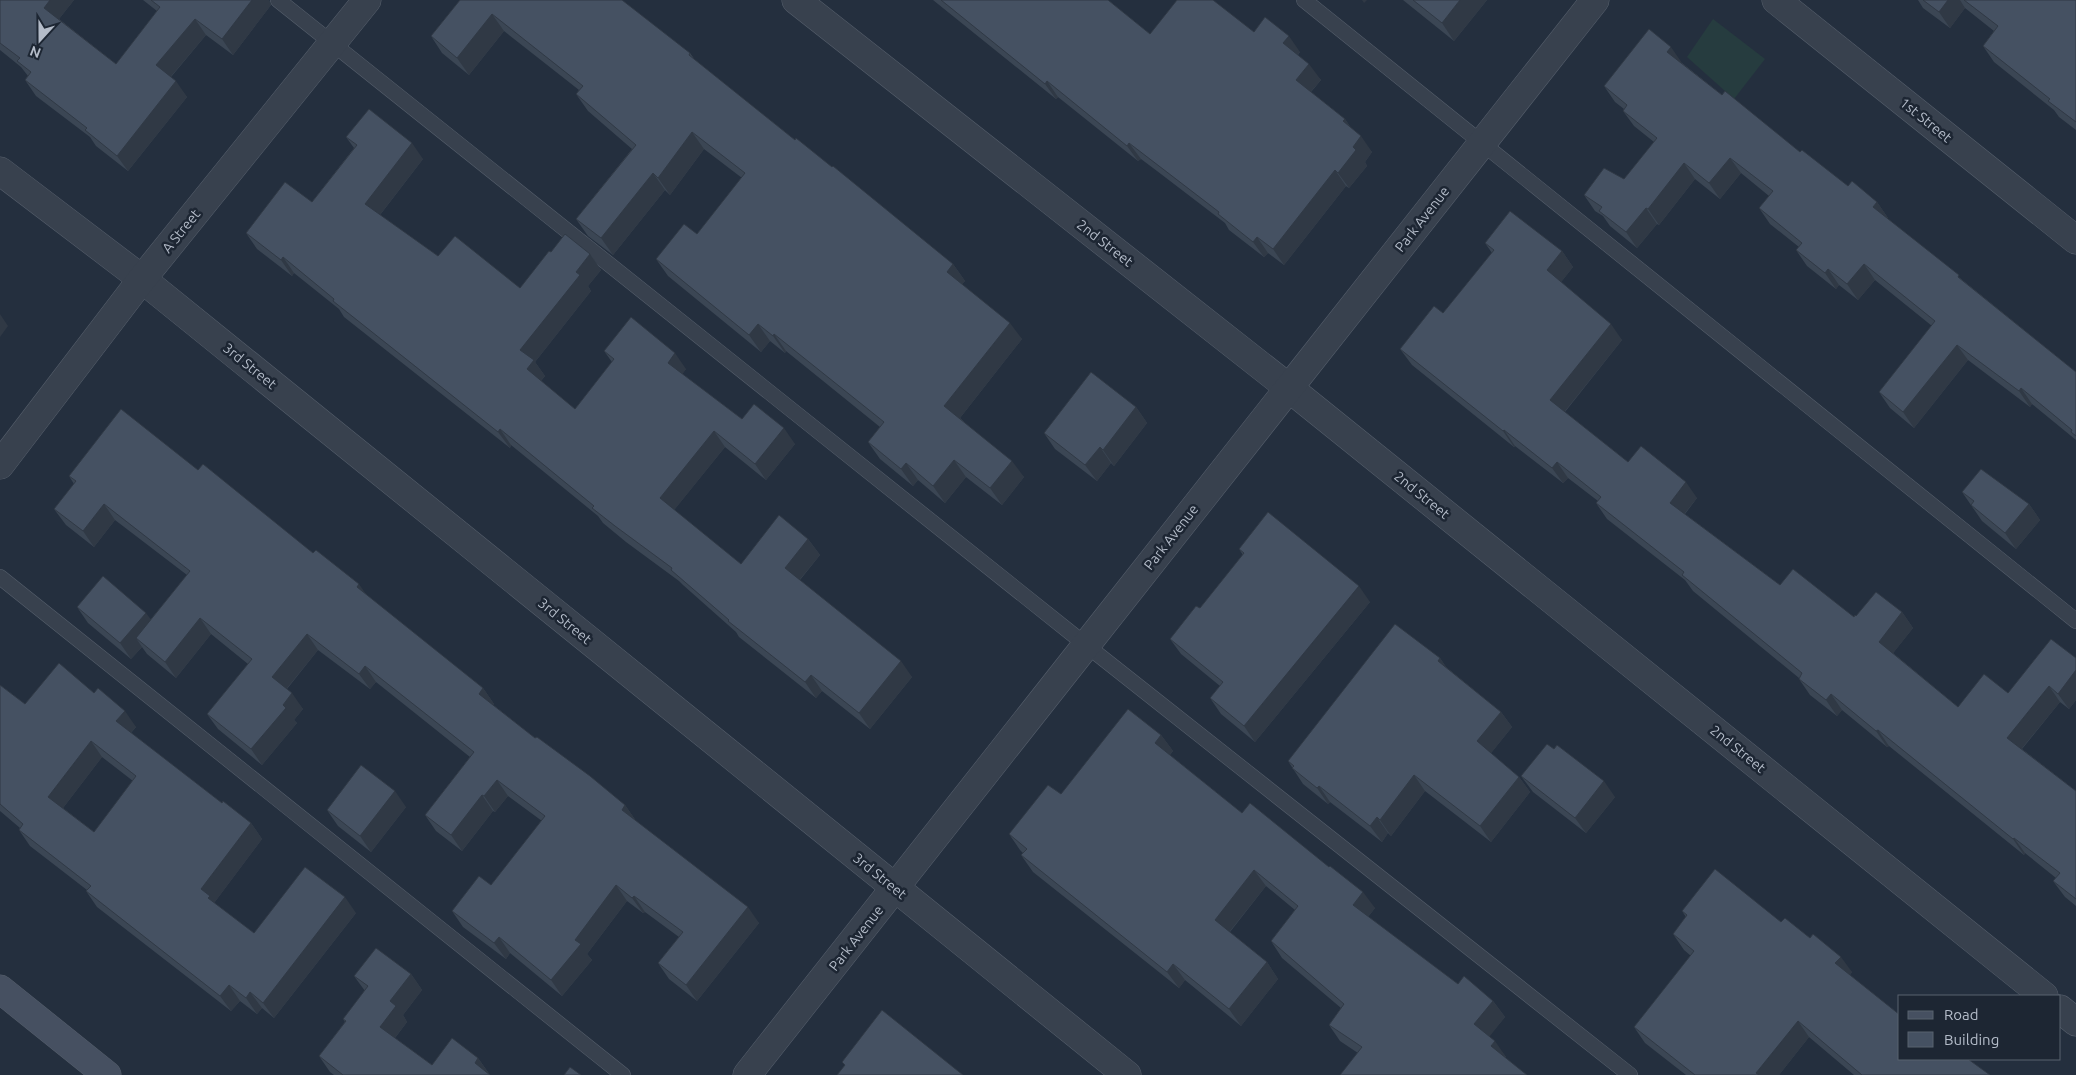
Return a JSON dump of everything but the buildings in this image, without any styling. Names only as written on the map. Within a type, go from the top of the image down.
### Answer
[{"type":"main road","points":[[0,990],[107,1075]]},
{"type":"street","name":"A Street","points":[[0,465],[142,279],[367,0]]},
{"type":"street","name":"2nd Street","points":[[796,0],[1289,388],[2043,995]]},
{"type":"street","name":"Park Avenue","points":[[748,1075],[1596,0]]},
{"type":"street","name":"1st Street","points":[[1776,0],[2076,240]]},
{"type":"street","name":"3rd Street","points":[[0,171],[142,279],[1127,1075]]},
{"type":"street","points":[[2061,1010],[2076,1022]]},
{"type":"lane","points":[[278,0],[1086,645],[1630,1075]]},
{"type":"lane","points":[[1304,0],[2076,621]]},
{"type":"lane","points":[[0,577],[623,1075]]},
{"type":"green space","points":[[1713,19],[1765,59],[1734,99],[1687,57]]}]
